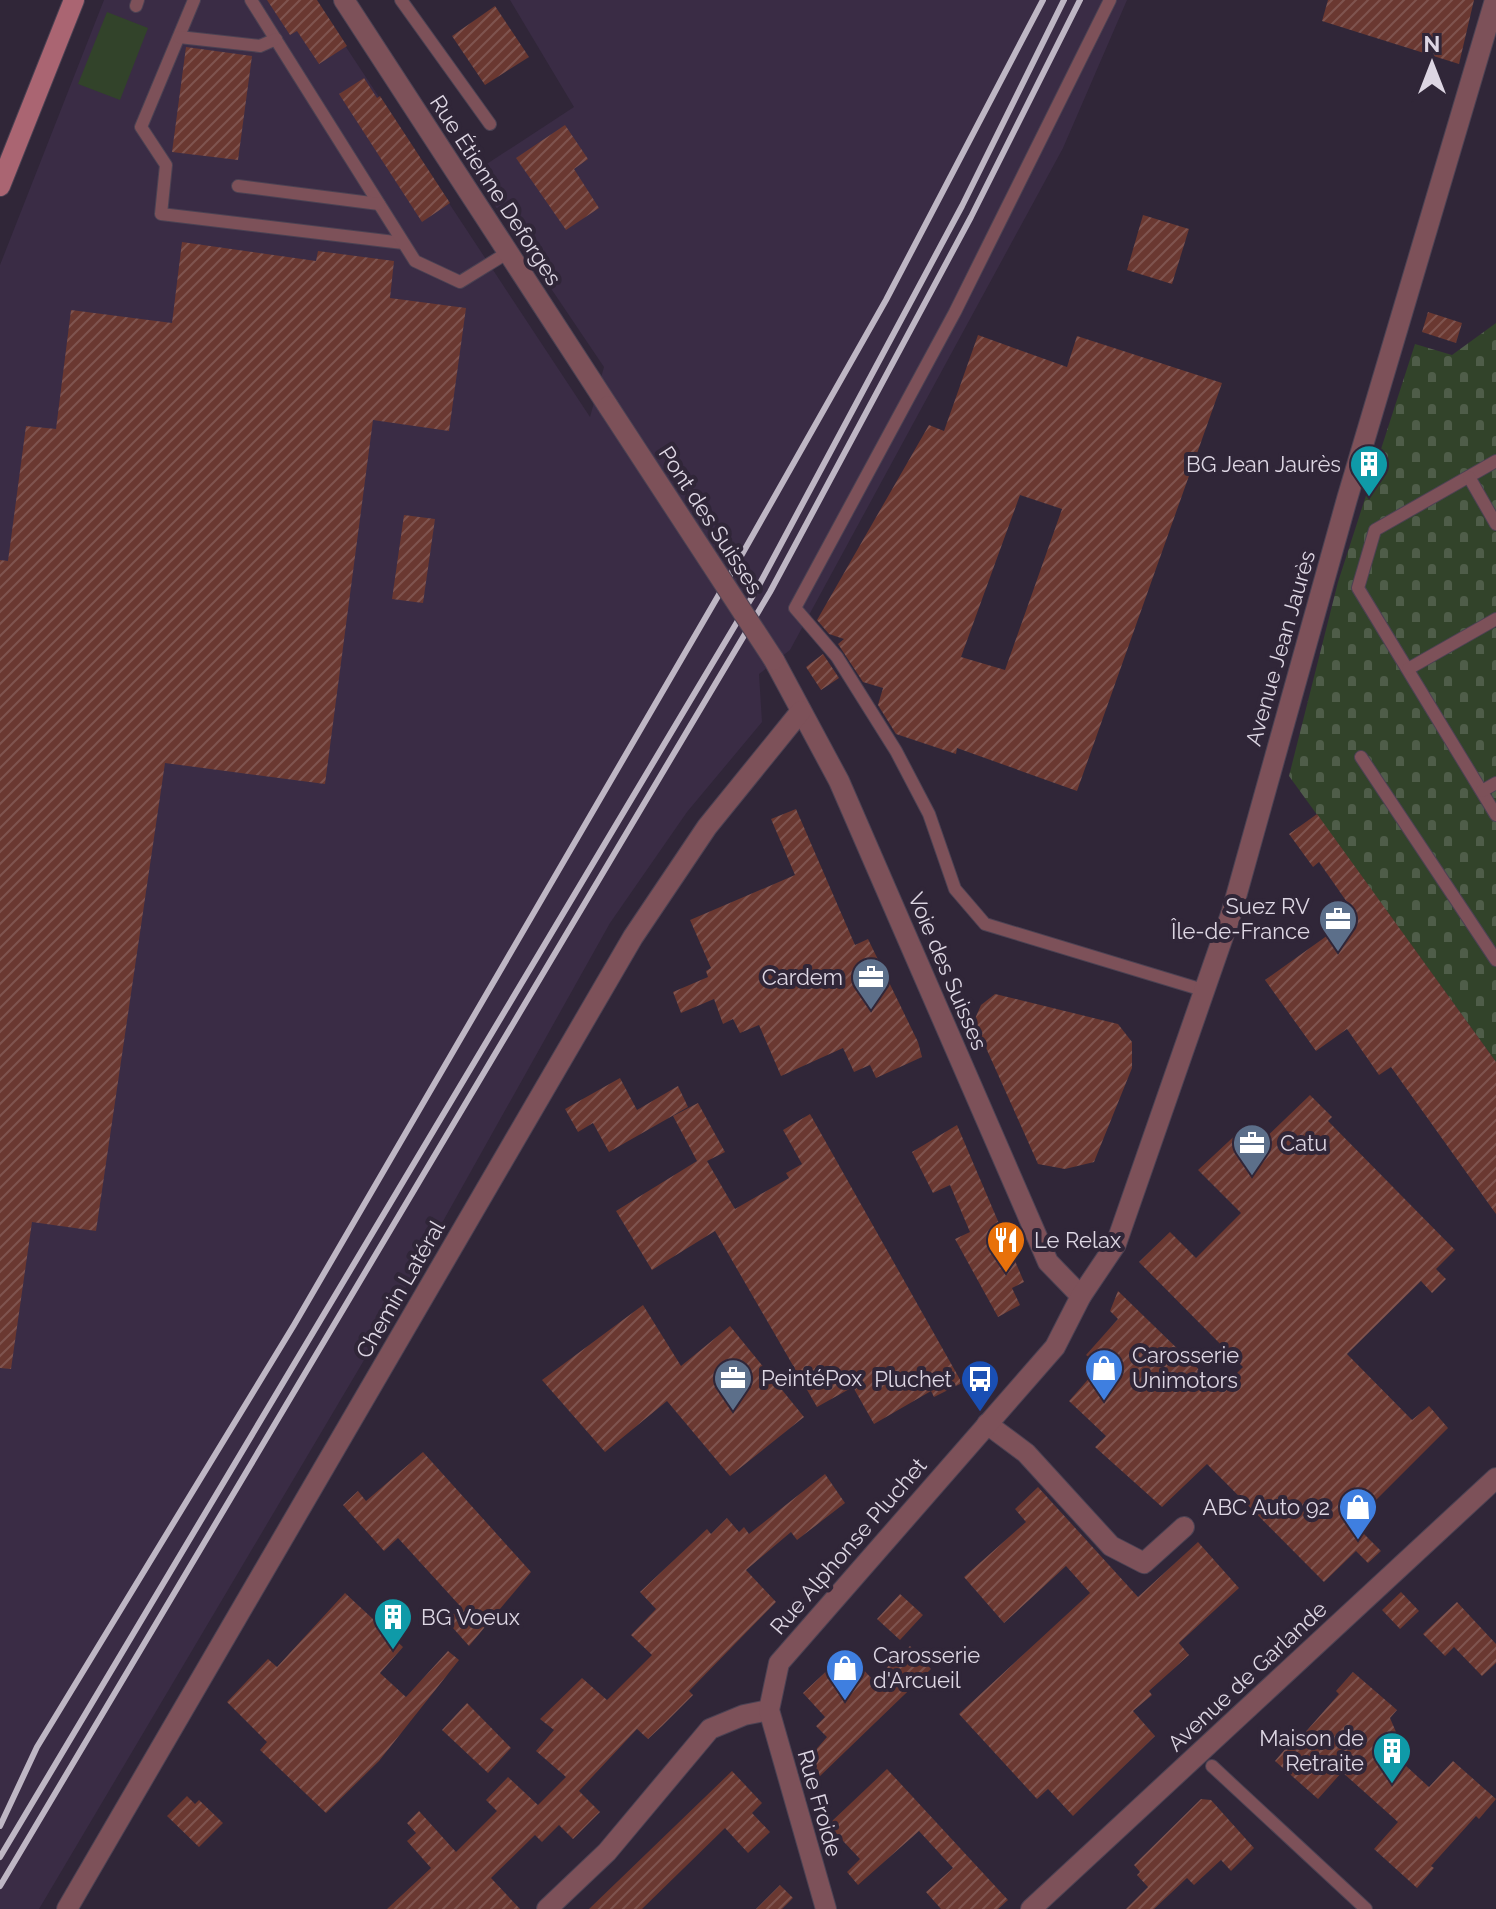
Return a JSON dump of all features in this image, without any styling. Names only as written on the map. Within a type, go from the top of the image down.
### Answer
[{"type":"main road","points":[[0,186],[74,0]]},
{"type":"street","name":"Rue Étienne Deforges","points":[[344,0],[608,406]]},
{"type":"street","name":"Avenue Jean Jaurès","points":[[1081,1296],[1116,1244],[1232,911],[1347,499],[1495,0]]},
{"type":"street","name":"Pont des Suisses","points":[[608,406],[774,660]]},
{"type":"street","name":"Voie des Suisses","points":[[774,660],[839,781],[1048,1262],[1081,1296]]},
{"type":"street","name":"Chemin Latéral","points":[[67,1909],[633,937],[707,827],[801,711]]},
{"type":"street","name":"Rue Alphonse Pluchet","points":[[769,1710],[779,1663],[1055,1347],[1081,1296]]},
{"type":"street","points":[[987,1424],[1026,1453],[1111,1546],[1144,1563],[1184,1527]]},
{"type":"street","name":"Avenue de Garlande","points":[[1031,1909],[1496,1478]]},
{"type":"street","points":[[547,1909],[607,1852],[710,1729],[744,1715],[769,1710]]},
{"type":"street","name":"Rue Froide","points":[[769,1710],[826,1909]]},
{"type":"lane","points":[[194,0],[141,127],[166,165],[161,214],[403,243]]},
{"type":"lane","points":[[251,0],[415,261],[460,282],[507,253]]},
{"type":"lane","points":[[401,0],[490,124]]},
{"type":"lane","points":[[1110,0],[955,312],[795,608],[837,657],[896,751],[929,814],[955,889],[985,924],[1203,990]]},
{"type":"lane","points":[[179,37],[260,46],[276,39]]},
{"type":"lane","points":[[238,186],[379,204]]},
{"type":"lane","points":[[1496,461],[1375,530],[1358,588],[1496,815]]},
{"type":"lane","points":[[1469,477],[1496,524]]},
{"type":"lane","points":[[1408,669],[1496,619]]},
{"type":"lane","points":[[1361,757],[1496,960]]},
{"type":"lane","points":[[1482,791],[1496,783]]},
{"type":"lane","points":[[1212,1766],[1366,1909]]},
{"type":"shaded area","points":[[104,0],[315,0],[590,417],[604,367],[473,173],[574,107],[510,0],[1127,0],[1063,148],[790,650],[759,674],[762,722],[687,812],[610,923],[386,1323],[39,1909],[0,1909],[0,265]]},
{"type":"green space","points":[[107,12],[148,28],[120,100],[78,84]]},
{"type":"green space","points":[[1496,323],[1496,1062],[1289,776],[1338,582],[1415,344],[1452,355]]},
{"type":"building","points":[[267,0],[317,0],[347,46],[319,64],[297,31],[290,35]]},
{"type":"building","points":[[1328,0],[1474,0],[1459,64],[1322,21]]},
{"type":"building","points":[[495,6],[529,57],[485,85],[452,36]]},
{"type":"building","points":[[186,47],[252,56],[238,160],[172,152]]},
{"type":"building","points":[[364,78],[377,98],[380,96],[450,203],[422,222],[339,94]]},
{"type":"building","points":[[565,125],[588,159],[574,169],[599,208],[566,230],[516,158]]},
{"type":"building","points":[[1143,215],[1189,229],[1172,284],[1127,270]]},
{"type":"building","points":[[182,242],[316,261],[318,251],[394,261],[390,298],[466,308],[449,431],[373,420],[325,784],[165,763],[96,1231],[32,1222],[11,1369],[0,1368],[0,560],[8,561],[26,426],[56,429],[71,310],[172,323]]},
{"type":"building","points":[[1428,312],[1462,323],[1456,343],[1422,332]]},
{"type":"building","points":[[978,335],[1067,367],[1077,336],[1222,383],[1077,791],[957,748],[956,754],[896,734],[878,705],[883,688],[863,682],[838,644],[844,639],[829,634],[817,620],[929,425],[944,431]],"holes":[[[1020,495],[1062,509],[1005,670],[961,657]]]},
{"type":"building","points":[[404,515],[435,519],[423,603],[392,599]]},
{"type":"building","points":[[823,654],[839,678],[821,690],[806,667]]},
{"type":"building","points":[[796,809],[855,945],[868,939],[918,1042],[922,1057],[876,1078],[870,1065],[854,1072],[843,1048],[781,1076],[759,1025],[740,1033],[733,1019],[723,1024],[714,999],[681,1013],[673,992],[708,977],[706,971],[711,968],[690,920],[795,875],[771,819]]},
{"type":"building","points":[[1317,814],[1496,1062],[1496,1214],[1391,1067],[1379,1075],[1347,1029],[1316,1051],[1265,980],[1356,915],[1319,862],[1313,867],[1289,834]]},
{"type":"building","points":[[995,994],[1118,1024],[1132,1042],[1132,1068],[1094,1162],[1065,1169],[1038,1164],[974,1021],[981,1005]]},
{"type":"building","points":[[620,1078],[637,1110],[678,1086],[688,1107],[609,1152],[593,1123],[578,1132],[565,1109]]},
{"type":"building","points":[[1310,1095],[1332,1117],[1328,1121],[1455,1250],[1436,1269],[1446,1279],[1432,1293],[1421,1281],[1347,1354],[1412,1420],[1429,1406],[1448,1428],[1353,1523],[1381,1551],[1368,1563],[1356,1551],[1324,1582],[1207,1464],[1162,1507],[1095,1447],[1106,1436],[1069,1401],[1100,1366],[1086,1355],[1118,1319],[1110,1311],[1118,1291],[1220,1390],[1243,1367],[1139,1262],[1170,1232],[1196,1258],[1241,1213],[1198,1170],[1243,1128],[1259,1144]]},
{"type":"building","points":[[698,1103],[725,1152],[707,1161],[735,1209],[789,1178],[786,1173],[802,1164],[783,1130],[810,1114],[962,1383],[934,1397],[931,1391],[874,1424],[853,1387],[817,1407],[715,1231],[652,1270],[616,1211],[697,1161],[673,1116]]},
{"type":"building","points":[[957,1125],[1024,1282],[1012,1288],[1020,1305],[998,1317],[955,1239],[970,1232],[950,1185],[933,1193],[912,1152]]},
{"type":"building","points":[[643,1305],[681,1366],[730,1326],[804,1417],[730,1476],[667,1401],[605,1452],[542,1380]]},
{"type":"building","points":[[423,1452],[531,1572],[469,1646],[445,1619],[460,1606],[398,1538],[384,1551],[343,1505],[358,1491],[366,1501]]},
{"type":"building","points":[[825,1474],[845,1503],[797,1540],[791,1532],[746,1570],[776,1602],[689,1691],[693,1695],[662,1726],[648,1739],[637,1729],[579,1791],[600,1812],[573,1839],[559,1825],[542,1842],[535,1835],[491,1878],[520,1909],[387,1909],[431,1868],[407,1841],[416,1833],[407,1823],[419,1811],[456,1852],[497,1811],[486,1800],[508,1777],[538,1805],[566,1777],[536,1751],[554,1730],[540,1719],[582,1678],[607,1700],[652,1655],[631,1635],[656,1609],[640,1592],[707,1529],[711,1534],[727,1518],[739,1532],[744,1527],[749,1534]]},
{"type":"building","points":[[1038,1487],[1138,1597],[1198,1542],[1239,1588],[1179,1643],[1189,1655],[1149,1691],[1152,1695],[1133,1711],[1155,1736],[1073,1816],[1048,1789],[1037,1799],[959,1714],[1090,1593],[1066,1566],[1004,1623],[964,1577],[1026,1522],[1015,1509]]},
{"type":"building","points":[[1401,1592],[1419,1611],[1400,1629],[1382,1610]]},
{"type":"building","points":[[345,1593],[403,1647],[380,1673],[406,1697],[448,1651],[459,1660],[379,1761],[326,1813],[260,1750],[267,1742],[227,1702],[268,1659],[277,1667]]},
{"type":"building","points":[[900,1594],[923,1615],[900,1640],[877,1619]]},
{"type":"building","points":[[1457,1602],[1496,1644],[1496,1663],[1482,1676],[1454,1647],[1445,1656],[1423,1634]]},
{"type":"building","points":[[910,1646],[931,1669],[820,1776],[806,1761],[827,1737],[816,1726],[825,1717],[803,1693],[847,1652],[873,1680]]},
{"type":"building","name":"Maison de Retraite","points":[[1353,1672],[1397,1710],[1390,1718],[1396,1732],[1393,1754],[1429,1787],[1453,1761],[1496,1799],[1479,1819],[1476,1816],[1431,1866],[1434,1868],[1417,1888],[1374,1849],[1398,1822],[1342,1772],[1318,1799],[1275,1761],[1292,1741],[1295,1744],[1339,1694],[1336,1691]]},
{"type":"building","points":[[467,1703],[511,1748],[488,1773],[442,1730]]},
{"type":"building","points":[[887,1769],[1008,1900],[998,1909],[941,1909],[926,1892],[953,1868],[919,1831],[858,1885],[847,1872],[860,1859],[828,1825]]},
{"type":"building","points":[[732,1771],[762,1803],[752,1813],[770,1832],[748,1853],[725,1828],[642,1909],[589,1909]]},
{"type":"building","points":[[187,1796],[195,1804],[199,1800],[223,1823],[199,1847],[167,1816]]},
{"type":"building","points":[[1201,1799],[1211,1800],[1254,1848],[1231,1871],[1221,1860],[1194,1885],[1187,1878],[1154,1909],[1126,1909],[1148,1887],[1137,1875],[1140,1872],[1134,1865]]},
{"type":"building","points":[[780,1885],[793,1898],[782,1909],[756,1909]]},
{"type":"railway","points":[[0,1826],[37,1747],[294,1325],[728,579],[886,300],[1043,0]]},
{"type":"railway","points":[[0,1857],[758,587],[962,206],[1064,0]]},
{"type":"railway","points":[[0,1886],[770,592],[971,217],[1080,0]]},
{"type":"place","name":"BG Jean Jaurès","points":[[1369,498]]},
{"type":"place","name":"Suez RV Île-de-France","points":[[1338,953]]},
{"type":"place","name":"Cardem","points":[[871,1011]]},
{"type":"place","name":"Catu","points":[[1252,1177]]},
{"type":"place","name":"Le Relax","points":[[1006,1274]]},
{"type":"place","name":"Carosserie Unimotors","points":[[1104,1402]]},
{"type":"place","name":"PeintéPox","points":[[733,1412]]},
{"type":"place","name":"Pluchet","points":[[980,1413]]},
{"type":"place","name":"ABC Auto 92","points":[[1358,1541]]},
{"type":"place","name":"BG Voeux","points":[[393,1651]]},
{"type":"place","name":"Carosserie d'Arcueil","points":[[845,1702]]},
{"type":"place","name":"Maison de Retraite","points":[[1392,1785]]}]
